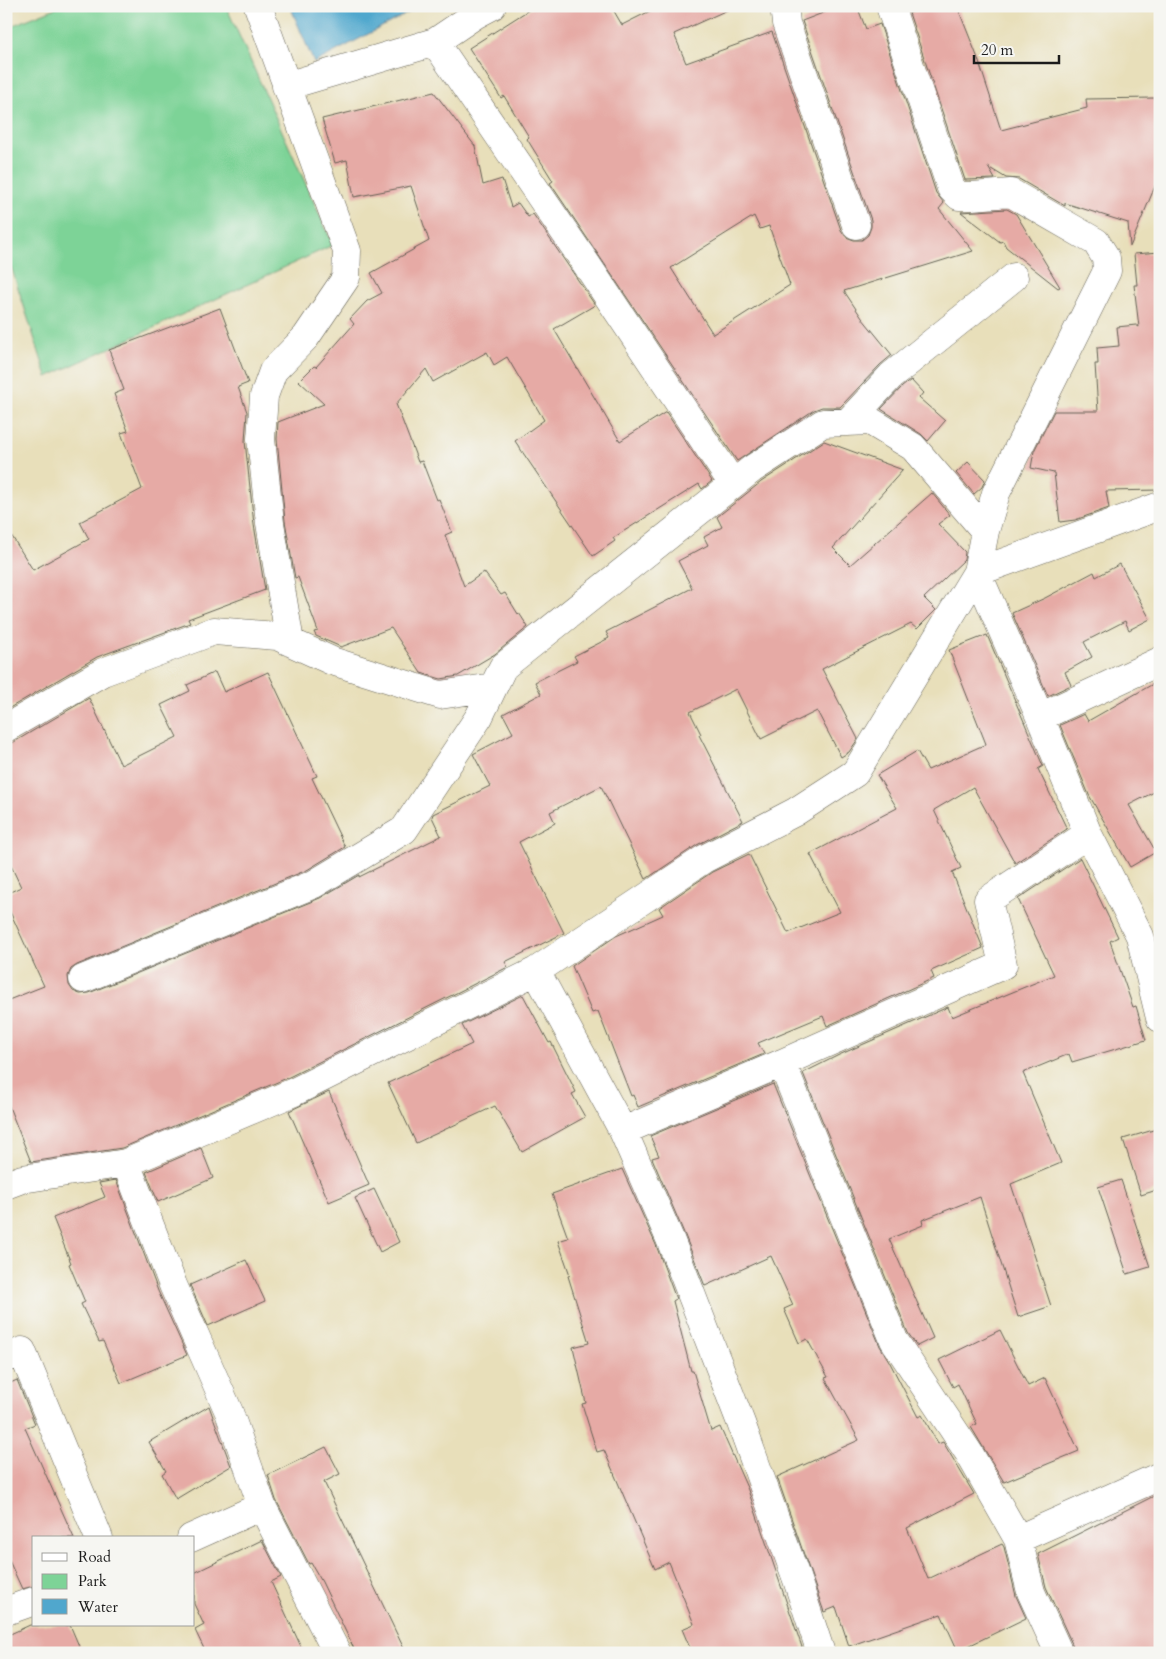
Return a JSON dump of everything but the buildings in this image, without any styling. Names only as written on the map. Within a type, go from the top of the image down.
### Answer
[{"type":"street","points":[[258,6],[348,251],[346,278],[306,337],[273,371],[264,396],[261,439],[270,523],[290,642]]},
{"type":"street","points":[[286,86],[435,42],[492,6]]},
{"type":"street","points":[[784,6],[786,23],[856,225]]},
{"type":"street","points":[[6,1185],[22,1179],[126,1163],[294,1092],[536,971],[704,859],[795,812],[855,773],[977,572],[985,531],[996,493],[1107,271],[1106,258],[1096,242],[1011,193],[959,196],[951,188],[890,6]]},
{"type":"street","points":[[435,42],[733,484]]},
{"type":"street","points":[[848,422],[891,376],[1014,277]]},
{"type":"street","points":[[84,978],[314,884],[404,830],[479,718],[503,667],[752,469],[823,423],[870,421],[913,447],[985,531]]},
{"type":"street","points":[[977,572],[1160,506]]},
{"type":"street","points":[[977,572],[1088,834],[1140,936],[1160,1018]]},
{"type":"street","points":[[6,728],[103,672],[214,631],[277,636],[332,660],[440,696],[493,687]]},
{"type":"street","points":[[1040,717],[1160,661]]},
{"type":"street","points":[[623,1131],[1003,965],[988,900],[1088,834]]},
{"type":"street","points":[[536,971],[623,1131],[670,1239],[741,1423],[821,1653]]},
{"type":"street","points":[[782,1063],[894,1340],[969,1453],[1018,1539],[1030,1592],[1058,1653]]},
{"type":"street","points":[[126,1163],[173,1284],[229,1412],[262,1506],[337,1653]]},
{"type":"street","points":[[6,1358],[22,1351],[98,1536]]},
{"type":"street","points":[[1018,1539],[1160,1476]]},
{"type":"street","points":[[195,1536],[262,1506]]},
{"type":"street","points":[[6,1611],[32,1602]]},
{"type":"green space","points":[[61,6],[226,6],[333,245],[47,377],[6,251],[6,28]]},
{"type":"water","points":[[290,6],[421,6],[314,63]]}]
